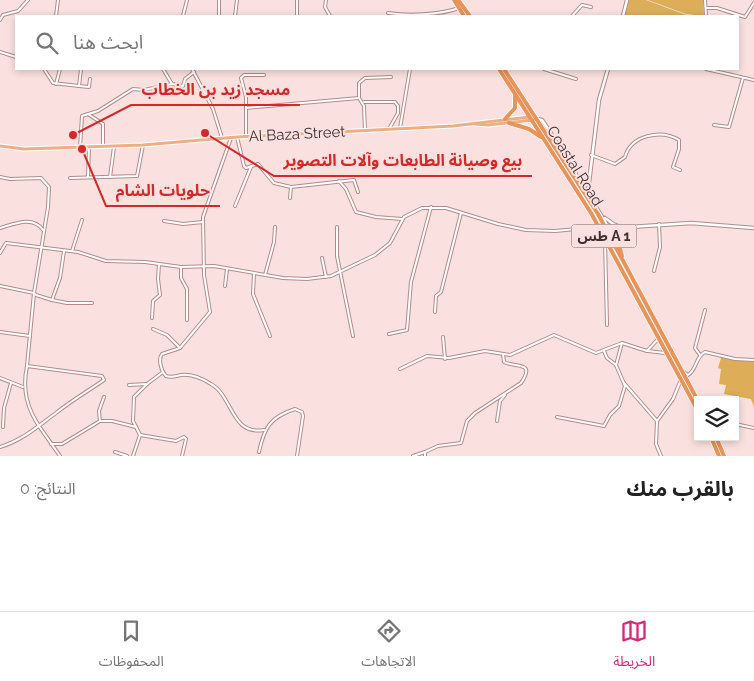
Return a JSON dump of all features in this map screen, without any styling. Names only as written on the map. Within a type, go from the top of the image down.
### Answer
[{"type":"highway","points":[[454,0],[463,15]]},
{"type":"highway","points":[[458,0],[469,15]]},
{"type":"highway","name":"Coastal Road","points":[[500,70],[598,214],[696,396]]},
{"type":"highway","name":"Coastal Road","points":[[505,70],[599,227],[694,404]]},
{"type":"highway","points":[[505,118],[514,108],[515,94]]},
{"type":"highway","points":[[509,123],[529,129],[544,138]]},
{"type":"highway","points":[[619,233],[618,241],[625,265]]},
{"type":"highway","points":[[713,441],[719,456]]},
{"type":"highway","points":[[718,441],[724,456]]},
{"type":"main road","points":[[474,124],[505,118],[533,118]]},
{"type":"main road","points":[[474,124],[509,123],[533,118]]},
{"type":"main road","name":"Al Baza Street","points":[[0,146],[24,149],[143,145],[237,137],[474,124]]},
{"type":"street","points":[[0,20],[3,15],[18,10],[28,0]]},
{"type":"street","points":[[56,15],[58,0]]},
{"type":"street","points":[[183,15],[186,0]]},
{"type":"street","points":[[219,0],[219,15]]},
{"type":"street","points":[[236,15],[237,0]]},
{"type":"street","points":[[297,0],[297,15]]},
{"type":"street","points":[[326,0],[325,7],[329,15]]},
{"type":"street","points":[[623,15],[627,0]]},
{"type":"street","points":[[705,0],[706,15]]},
{"type":"street","points":[[739,15],[745,17],[754,3]]},
{"type":"street","points":[[573,15],[582,5],[591,7]]},
{"type":"street","points":[[413,15],[450,11],[459,8]]},
{"type":"street","points":[[706,8],[717,8],[739,15]]},
{"type":"street","points":[[388,13],[401,15]]},
{"type":"street","points":[[0,52],[15,57]]},
{"type":"street","points":[[45,70],[52,82],[56,84],[89,87],[90,79]]},
{"type":"street","points":[[56,84],[60,70]]},
{"type":"street","points":[[79,86],[81,70]]},
{"type":"street","points":[[163,70],[172,84]]},
{"type":"street","points":[[400,128],[410,70]]},
{"type":"street","points":[[546,70],[576,79]]},
{"type":"street","points":[[588,191],[598,100],[608,70]]},
{"type":"street","points":[[710,70],[754,80]]},
{"type":"street","points":[[80,147],[82,116],[98,110],[133,89],[144,90],[172,84],[184,86],[184,80],[194,72],[213,109],[222,138]]},
{"type":"street","points":[[246,138],[246,108],[242,76],[264,75]]},
{"type":"street","points":[[359,98],[358,87],[362,80],[391,77]]},
{"type":"street","points":[[714,125],[728,127],[743,78]]},
{"type":"street","points":[[246,108],[359,98],[364,102],[395,102],[398,106],[398,113],[390,129]]},
{"type":"street","points":[[364,102],[364,130]]},
{"type":"street","points":[[88,114],[103,124],[103,145]]},
{"type":"street","points":[[533,118],[542,120],[614,235],[630,227]]},
{"type":"street","points":[[591,155],[615,164],[625,157],[626,153],[640,139],[662,134],[679,140],[679,149],[673,167],[680,170]]},
{"type":"street","points":[[237,137],[242,164],[246,168],[258,164],[274,183],[291,187],[354,180],[358,192]]},
{"type":"street","points":[[231,138],[226,156],[207,202],[203,222],[204,266],[210,312],[180,348],[161,354],[163,372],[168,377],[190,375],[212,384],[231,408],[240,424],[253,430],[264,430]]},
{"type":"street","points":[[110,177],[114,145]]},
{"type":"street","points":[[70,178],[136,176],[143,145]]},
{"type":"street","points":[[88,177],[89,146]]},
{"type":"street","points":[[235,206],[251,167]]},
{"type":"street","points":[[0,177],[10,179],[36,177],[46,181],[49,187],[48,207],[34,293],[24,387],[28,404],[40,428],[60,456]]},
{"type":"street","points":[[582,183],[590,180]]},
{"type":"street","points":[[339,181],[346,188],[356,212],[376,217],[402,219]]},
{"type":"street","points":[[290,198],[291,187]]},
{"type":"street","points":[[0,253],[6,243],[72,251],[106,262],[159,264],[182,268],[204,266],[299,280],[326,277],[340,272],[386,247],[402,219],[411,212],[431,207],[461,212],[498,224],[526,230],[554,231],[599,227]]},
{"type":"street","points":[[390,334],[407,330],[411,282],[431,207]]},
{"type":"street","points":[[435,312],[436,296],[441,292],[461,212]]},
{"type":"street","points":[[604,217],[617,225],[630,227],[659,224],[754,228]]},
{"type":"street","points":[[72,251],[82,220]]},
{"type":"street","points":[[164,221],[183,224],[203,222]]},
{"type":"street","points":[[0,228],[31,222],[40,226],[43,230]]},
{"type":"street","points":[[654,271],[660,247],[659,224]]},
{"type":"street","points":[[610,230],[612,226],[617,225]]},
{"type":"street","points":[[617,225],[619,233]]},
{"type":"street","points":[[265,275],[274,242],[275,227]]},
{"type":"street","points":[[337,227],[337,256],[353,336]]},
{"type":"street","points":[[605,238],[603,257],[607,325]]},
{"type":"street","points":[[52,300],[62,269],[64,251],[62,250]]},
{"type":"street","points":[[322,258],[326,277]]},
{"type":"street","points":[[152,318],[152,301],[160,295],[159,264]]},
{"type":"street","points":[[182,268],[181,278],[187,289],[187,320]]},
{"type":"street","points":[[225,286],[227,269]]},
{"type":"street","points":[[254,274],[253,294],[270,336]]},
{"type":"street","points":[[0,286],[34,293],[67,303],[92,303]]},
{"type":"street","points":[[700,355],[694,348],[705,310]]},
{"type":"street","points":[[153,329],[167,335],[180,348]]},
{"type":"street","points":[[0,332],[30,336]]},
{"type":"street","points":[[400,369],[427,356],[445,359],[485,351],[510,355],[554,335],[593,353],[604,351],[622,343],[647,351],[668,354]]},
{"type":"street","points":[[443,337],[445,359]]},
{"type":"street","points":[[647,351],[659,338]]},
{"type":"street","points":[[616,365],[622,343]]},
{"type":"street","points":[[604,351],[607,358],[616,365],[624,383],[657,421]]},
{"type":"street","points":[[683,372],[688,375],[692,373],[700,355],[705,352],[735,359],[754,360]]},
{"type":"street","points":[[413,456],[425,454],[438,446],[461,443],[465,427],[471,417],[492,400],[521,383],[526,371],[523,365],[504,362],[503,354]]},
{"type":"street","points":[[0,446],[17,441],[40,428],[52,415],[104,378],[102,376],[27,366]]},
{"type":"street","points":[[133,456],[140,435],[132,413],[133,400],[147,384],[163,372]]},
{"type":"street","points":[[0,378],[24,387]]},
{"type":"street","points":[[661,456],[656,444],[657,421],[670,405],[681,380]]},
{"type":"street","points":[[3,427],[4,408],[11,383]]},
{"type":"street","points":[[557,418],[605,425],[608,417],[621,403],[624,383]]},
{"type":"street","points":[[129,385],[147,384]]},
{"type":"street","points":[[497,420],[500,401],[506,393]]},
{"type":"street","points":[[100,420],[99,411],[104,397]]},
{"type":"street","points":[[259,452],[264,430],[280,416],[295,409],[302,412],[303,420],[297,456]]},
{"type":"street","points":[[51,444],[62,444],[100,420],[136,427]]},
{"type":"street","points":[[739,425],[754,428]]},
{"type":"street","points":[[140,435],[176,441],[184,437],[186,439],[182,456]]},
{"type":"street","points":[[114,452],[127,456]]},
{"type":"shaded area","points":[[629,0],[646,0],[686,15],[625,15]]},
{"type":"shaded area","points":[[648,0],[703,0],[704,15],[686,14]]},
{"type":"shaded area","points":[[721,358],[754,360],[754,407],[751,399],[724,394],[726,385],[719,384],[721,369],[718,368]]},
{"type":"place","name":"بيع وصيانة الطابعات وآلات التصوير","points":[[205,133]]},
{"type":"place","name":"مسجد زيد بن الخطاب","points":[[73,135]]},
{"type":"place","name":"حلويات الشام","points":[[82,149]]}]
